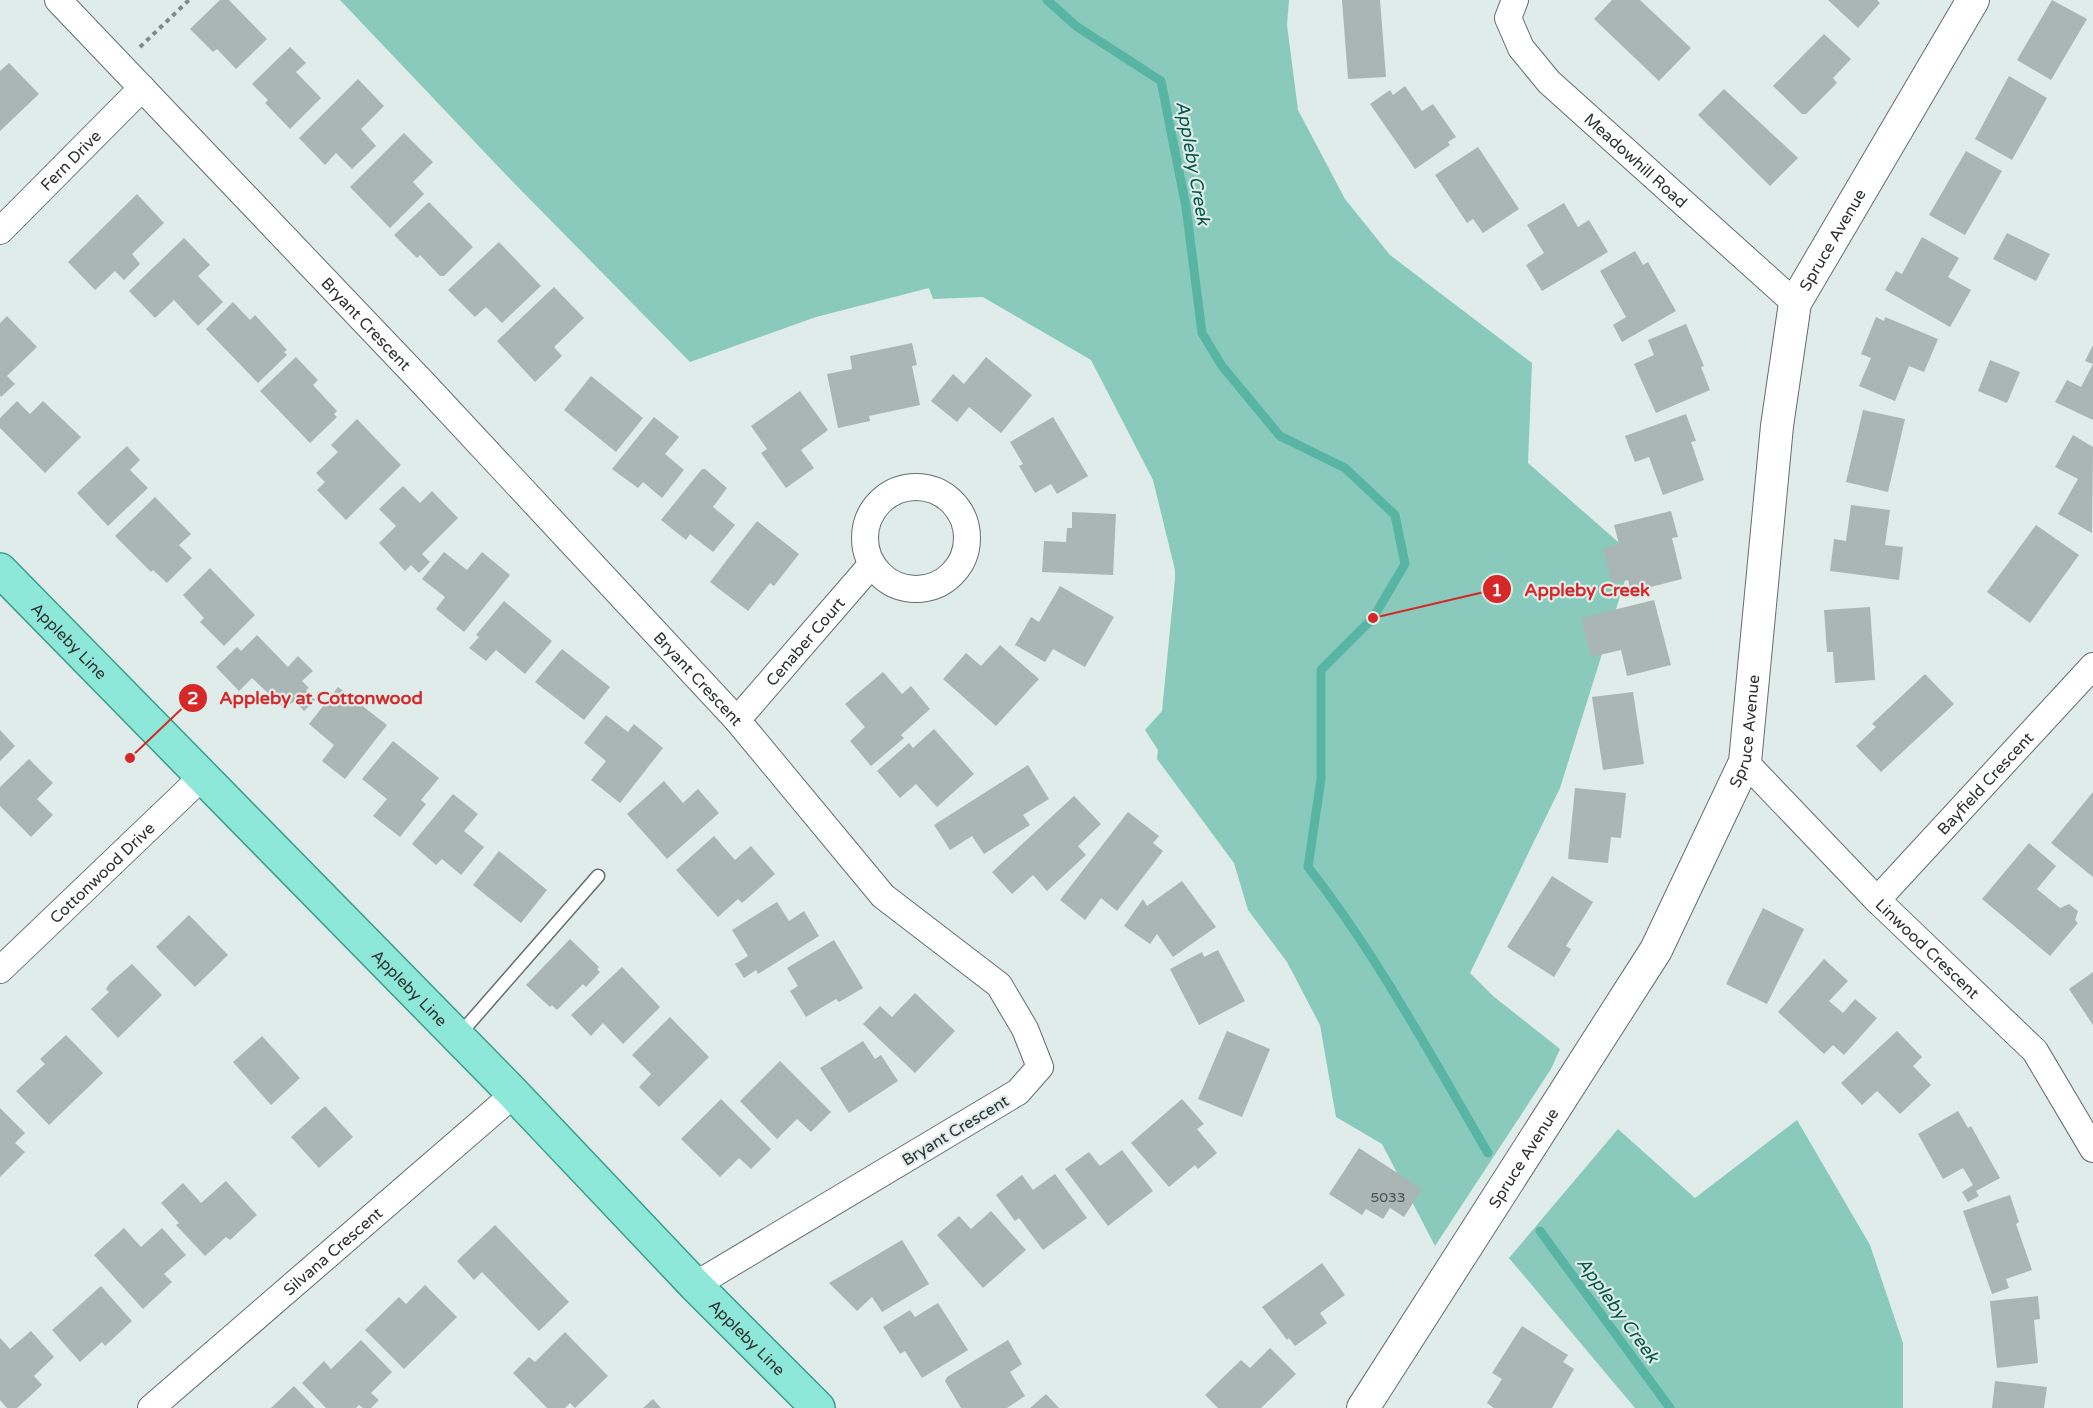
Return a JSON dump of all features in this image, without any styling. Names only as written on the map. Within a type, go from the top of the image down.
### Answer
[{"type":"main road","name":"Appleby Line","points":[[0,570],[458,1036],[695,1285],[818,1408]]},
{"type":"street","name":"Bryant Crescent","points":[[58,0],[424,384],[737,720],[883,896],[999,985],[1025,1029],[1040,1067],[1018,1092],[695,1285]]},
{"type":"street","name":"Meadowhill Road","points":[[1515,0],[1508,18],[1521,48],[1549,82],[1795,303]]},
{"type":"street","name":"Spruce Avenue","points":[[1363,1408],[1656,950],[1745,762],[1777,426],[1795,303],[1972,0]]},
{"type":"street","name":"Fern Drive","points":[[0,231],[142,88]]},
{"type":"street","points":[[911,487],[928,488],[944,495],[957,506],[964,521],[967,537],[965,554],[957,569],[945,580],[930,587],[913,589],[897,585],[882,577],[872,564],[865,548],[865,531],[870,515],[880,501],[894,491],[911,487]]},
{"type":"street","name":"Cenaber Court","points":[[737,720],[872,564]]},
{"type":"street","name":"Bayfield Crescent","points":[[1877,900],[2093,666]]},
{"type":"street","name":"Linwood Crescent","points":[[1745,762],[1877,900],[2035,1051],[2093,1149]]},
{"type":"street","name":"Cottonwood Drive","points":[[0,970],[203,776]]},
{"type":"street","name":"Silvana Crescent","points":[[150,1408],[514,1094]]},
{"type":"lane","points":[[458,1036],[598,876]]},
{"type":"path","points":[[121,65],[189,0]]},
{"type":"green space","points":[[340,0],[1289,0],[1287,25],[1298,110],[1345,199],[1390,255],[1532,363],[1528,463],[1633,555],[1560,788],[1470,973],[1493,996],[1560,1049],[1551,1069],[1435,1246],[1382,1144],[1336,1117],[1320,1025],[1287,962],[1248,910],[1234,863],[1157,759],[1158,750],[1145,730],[1162,711],[1175,570],[1153,480],[1091,360],[983,297],[933,299],[929,288],[816,317],[690,362],[511,180]]},
{"type":"green space","points":[[1797,1120],[1870,1245],[1903,1343],[1903,1408],[1635,1408],[1509,1258],[1618,1129],[1695,1198]]},
{"type":"building","points":[[220,0],[229,0],[267,39],[236,69],[217,49],[213,52],[190,29]]},
{"type":"building","points":[[1342,0],[1380,0],[1386,77],[1348,79]]},
{"type":"building","points":[[1612,0],[1640,0],[1691,48],[1659,81],[1594,19]]},
{"type":"building","points":[[1828,0],[1877,0],[1880,3],[1858,28]]},
{"type":"building","points":[[2052,0],[2087,19],[2051,80],[2017,60]]},
{"type":"building","points":[[1824,34],[1851,59],[1833,78],[1837,83],[1806,114],[1802,114],[1773,86]]},
{"type":"building","points":[[290,47],[306,63],[296,72],[321,98],[290,129],[265,103],[268,100],[252,84]]},
{"type":"building","points":[[9,63],[39,94],[0,131],[0,71]]},
{"type":"building","points":[[2009,76],[2047,98],[2012,160],[1975,139]]},
{"type":"building","points":[[358,79],[384,106],[361,129],[376,146],[352,169],[336,153],[325,165],[299,138]]},
{"type":"building","points":[[1405,86],[1422,111],[1433,104],[1456,137],[1448,142],[1450,145],[1415,169],[1370,104],[1390,90],[1393,95]]},
{"type":"building","points":[[1724,89],[1798,158],[1770,186],[1698,115]]},
{"type":"building","points":[[404,133],[433,162],[413,182],[424,194],[390,228],[350,187]]},
{"type":"building","points":[[1478,147],[1519,209],[1483,233],[1473,219],[1467,223],[1435,175]]},
{"type":"building","points":[[1966,151],[2002,171],[1965,235],[1929,215]]},
{"type":"building","points":[[137,194],[164,223],[132,254],[140,264],[124,280],[115,271],[95,290],[68,262]]},
{"type":"building","points":[[429,202],[473,247],[444,276],[440,276],[420,255],[417,258],[394,235]]},
{"type":"building","points":[[1564,203],[1578,227],[1589,220],[1608,252],[1542,291],[1526,265],[1544,253],[1527,225]]},
{"type":"building","points":[[2007,233],[2050,254],[2036,281],[1993,259]]},
{"type":"building","points":[[1922,237],[1959,258],[1948,277],[1971,290],[1950,327],[1885,290],[1896,271],[1902,274]]},
{"type":"building","points":[[184,238],[210,265],[198,276],[223,302],[198,326],[174,300],[155,318],[129,291]]},
{"type":"building","points":[[499,242],[541,286],[502,323],[486,307],[475,317],[448,290]]},
{"type":"building","points":[[1635,251],[1643,265],[1648,262],[1676,311],[1622,342],[1613,325],[1626,317],[1600,271]]},
{"type":"building","points":[[554,287],[584,318],[554,347],[562,356],[535,382],[497,341]]},
{"type":"building","points":[[233,302],[250,320],[255,315],[287,350],[284,352],[287,355],[258,383],[206,329]]},
{"type":"building","points":[[7,316],[37,347],[7,376],[15,384],[1,397],[0,323]]},
{"type":"building","points":[[1876,317],[1884,321],[1885,317],[1938,339],[1924,372],[1909,366],[1895,401],[1859,386],[1871,358],[1861,354]]},
{"type":"building","points":[[1686,324],[1704,366],[1701,367],[1710,390],[1656,413],[1634,364],[1654,355],[1648,340]]},
{"type":"building","points":[[912,343],[917,365],[912,366],[920,405],[869,416],[870,421],[838,428],[827,374],[852,369],[850,356]]},
{"type":"building","points":[[2093,345],[2093,364],[2085,361]]},
{"type":"building","points":[[296,357],[318,380],[313,385],[337,411],[334,414],[337,417],[310,443],[260,391]]},
{"type":"building","points":[[986,357],[1032,395],[1001,433],[969,407],[957,422],[931,401],[953,374],[964,384]]},
{"type":"building","points":[[1990,360],[2020,372],[2007,403],[1978,391]]},
{"type":"building","points":[[2093,364],[2093,420],[2055,402],[2067,380],[2081,387]]},
{"type":"building","points":[[591,376],[643,418],[616,452],[564,410]]},
{"type":"building","points":[[800,391],[828,430],[801,450],[814,468],[786,488],[761,453],[767,449],[751,426]]},
{"type":"building","points":[[17,401],[30,414],[43,401],[81,437],[45,473],[0,428],[0,418]]},
{"type":"building","points":[[1863,410],[1905,419],[1888,492],[1846,482]]},
{"type":"building","points":[[1686,414],[1696,441],[1691,442],[1704,480],[1663,495],[1649,457],[1635,462],[1625,436]]},
{"type":"building","points":[[654,417],[679,437],[665,454],[684,470],[662,498],[643,482],[638,488],[612,469]]},
{"type":"building","points":[[1053,417],[1088,476],[1057,494],[1051,484],[1035,493],[1019,466],[1023,464],[1010,442]]},
{"type":"building","points":[[357,419],[401,465],[346,520],[317,490],[325,482],[316,473],[338,452],[331,445]]},
{"type":"building","points":[[2073,435],[2093,447],[2092,533],[2058,514],[2078,479],[2055,467]]},
{"type":"building","points":[[127,446],[140,460],[130,470],[148,488],[108,526],[77,493]]},
{"type":"building","points":[[702,469],[705,469],[727,488],[713,507],[735,525],[713,552],[690,534],[686,540],[661,520]]},
{"type":"building","points":[[403,486],[420,503],[432,491],[458,518],[422,554],[430,562],[419,573],[411,565],[405,571],[379,543],[396,526],[379,509]]},
{"type":"building","points":[[155,497],[191,534],[179,545],[192,558],[167,583],[153,570],[151,572],[115,536]]},
{"type":"building","points":[[1851,505],[1890,510],[1885,545],[1903,547],[1899,580],[1830,571],[1834,539],[1846,541]]},
{"type":"building","points":[[1671,511],[1678,537],[1672,538],[1682,579],[1631,592],[1628,580],[1612,584],[1603,548],[1619,544],[1614,525]]},
{"type":"building","points":[[1072,512],[1116,514],[1113,575],[1042,572],[1044,541],[1066,542],[1067,528],[1072,528]]},
{"type":"building","points":[[757,521],[799,554],[774,586],[770,583],[748,611],[710,582]]},
{"type":"building","points":[[2036,525],[2079,555],[2030,623],[1987,592]]},
{"type":"building","points":[[444,552],[467,570],[482,552],[510,575],[464,632],[436,609],[445,597],[422,579]]},
{"type":"building","points":[[210,568],[255,615],[224,646],[200,622],[204,618],[183,595]]},
{"type":"building","points":[[1060,586],[1114,617],[1085,667],[1053,649],[1045,662],[1015,645],[1031,617],[1039,622]]},
{"type":"building","points":[[1654,600],[1671,665],[1627,676],[1621,650],[1591,657],[1581,618]]},
{"type":"building","points":[[504,601],[552,641],[525,674],[496,650],[486,661],[469,648],[479,637],[476,635]]},
{"type":"building","points":[[1870,607],[1875,680],[1835,683],[1833,652],[1827,652],[1824,610]]},
{"type":"building","points":[[257,635],[288,667],[298,656],[313,671],[302,681],[309,688],[306,690],[315,700],[304,711],[295,701],[284,708],[252,678],[239,691],[216,667],[237,647],[241,651]]},
{"type":"building","points":[[1000,645],[1039,679],[996,726],[943,679],[966,653],[981,666]]},
{"type":"building","points":[[562,649],[610,687],[584,720],[535,682]]},
{"type":"building","points":[[883,672],[902,694],[911,686],[930,709],[901,735],[904,738],[871,766],[850,741],[865,727],[845,704]]},
{"type":"building","points":[[1925,674],[1954,704],[1881,772],[1856,746],[1876,727],[1872,724]]},
{"type":"building","points":[[338,687],[387,725],[345,779],[322,761],[334,745],[309,724]]},
{"type":"building","points":[[1633,692],[1644,764],[1603,770],[1592,697]]},
{"type":"building","points":[[606,715],[628,732],[634,724],[663,748],[620,803],[591,780],[606,761],[584,743]]},
{"type":"building","points":[[934,729],[974,774],[937,807],[916,784],[900,798],[877,771],[909,743],[913,748]]},
{"type":"building","points":[[0,730],[15,746],[0,761]]},
{"type":"building","points":[[393,741],[439,778],[421,800],[426,804],[400,837],[373,816],[387,799],[362,779]]},
{"type":"building","points":[[29,759],[53,783],[37,799],[53,815],[31,837],[0,806],[0,787]]},
{"type":"building","points":[[1028,765],[1049,799],[1023,815],[1030,825],[984,854],[972,836],[950,850],[934,825]]},
{"type":"building","points":[[664,781],[683,803],[698,789],[719,813],[667,859],[627,814]]},
{"type":"building","points":[[1575,788],[1626,793],[1621,838],[1611,837],[1608,863],[1568,859]]},
{"type":"building","points":[[2093,792],[2093,877],[2051,843]]},
{"type":"building","points":[[453,794],[478,814],[464,831],[484,847],[461,875],[442,859],[436,865],[412,844]]},
{"type":"building","points":[[1074,796],[1101,824],[1078,846],[1086,855],[1047,891],[1033,875],[1012,894],[992,872]]},
{"type":"building","points":[[1128,812],[1159,836],[1153,843],[1163,851],[1117,911],[1101,898],[1085,920],[1060,900]]},
{"type":"building","points":[[714,836],[735,860],[751,846],[775,874],[742,903],[738,899],[718,917],[676,870]]},
{"type":"building","points":[[2029,843],[2056,866],[2037,889],[2060,908],[2069,904],[2078,911],[2075,920],[2078,923],[2050,956],[1982,899]]},
{"type":"building","points":[[499,851],[547,890],[521,923],[473,885]]},
{"type":"building","points":[[1552,876],[1593,902],[1566,946],[1571,949],[1554,977],[1507,947]]},
{"type":"building","points":[[1182,881],[1216,927],[1173,957],[1157,934],[1150,944],[1124,926],[1143,899],[1147,906]]},
{"type":"building","points":[[777,902],[789,921],[804,911],[819,936],[758,974],[756,970],[744,978],[735,964],[748,956],[732,930]]},
{"type":"building","points":[[1763,908],[1804,929],[1767,1004],[1726,984]]},
{"type":"building","points":[[189,915],[228,955],[195,987],[156,947]]},
{"type":"building","points":[[570,939],[599,967],[597,969],[600,972],[586,987],[583,984],[557,1010],[552,1005],[550,1007],[526,985]]},
{"type":"building","points":[[834,940],[863,988],[839,1002],[836,999],[806,1017],[790,991],[798,986],[787,968]]},
{"type":"building","points":[[1218,950],[1245,1001],[1199,1025],[1170,969],[1202,952],[1204,957]]},
{"type":"building","points":[[1824,959],[1848,981],[1829,1001],[1843,1013],[1855,999],[1877,1018],[1844,1055],[1833,1045],[1824,1054],[1778,1012]]},
{"type":"building","points":[[132,964],[162,995],[118,1038],[91,1009],[109,992],[106,989],[110,983]]},
{"type":"building","points":[[622,967],[660,1007],[623,1044],[603,1023],[591,1036],[571,1015]]},
{"type":"building","points":[[2093,972],[2093,1025],[2069,989]]},
{"type":"building","points":[[915,993],[955,1031],[915,1073],[863,1024],[880,1006],[892,1017]]},
{"type":"building","points":[[670,1017],[709,1057],[659,1107],[639,1087],[651,1074],[632,1055]]},
{"type":"building","points":[[1227,1031],[1270,1049],[1242,1117],[1198,1099]]},
{"type":"building","points":[[1897,1031],[1922,1057],[1913,1066],[1931,1085],[1900,1114],[1877,1091],[1862,1105],[1841,1083]]},
{"type":"building","points":[[66,1035],[103,1073],[49,1125],[16,1091],[45,1064],[40,1059]]},
{"type":"building","points":[[262,1036],[300,1078],[271,1105],[233,1062]]},
{"type":"building","points":[[863,1041],[875,1059],[881,1055],[898,1081],[849,1113],[820,1068]]},
{"type":"building","points":[[780,1061],[831,1112],[811,1132],[797,1119],[777,1139],[740,1101]]},
{"type":"building","points":[[721,1099],[771,1149],[751,1169],[739,1158],[720,1177],[681,1139]]},
{"type":"building","points":[[1182,1099],[1204,1124],[1197,1129],[1217,1153],[1198,1169],[1195,1165],[1169,1187],[1131,1143]]},
{"type":"building","points":[[325,1106],[353,1137],[319,1168],[291,1137]]},
{"type":"building","points":[[0,1108],[25,1133],[15,1143],[25,1152],[0,1177]]},
{"type":"building","points":[[1958,1111],[1968,1128],[1971,1126],[2000,1178],[1976,1191],[1979,1196],[1968,1202],[1962,1192],[1973,1185],[1963,1168],[1943,1179],[1918,1134]]},
{"type":"building","points":[[1359,1148],[1422,1189],[1404,1217],[1390,1208],[1383,1219],[1366,1209],[1362,1215],[1329,1194]]},
{"type":"building","points":[[1122,1150],[1153,1191],[1108,1226],[1065,1169],[1089,1152],[1100,1166]]},
{"type":"building","points":[[1055,1174],[1087,1218],[1043,1250],[1019,1218],[1015,1221],[996,1195],[1022,1175],[1033,1190]]},
{"type":"building","points":[[226,1181],[257,1215],[230,1240],[226,1237],[205,1256],[176,1225],[179,1223],[161,1203],[183,1183],[201,1203]]},
{"type":"building","points":[[2010,1195],[2019,1222],[2016,1224],[2032,1270],[2006,1279],[2009,1288],[1992,1294],[1963,1211]]},
{"type":"building","points":[[991,1211],[1026,1250],[983,1288],[937,1235],[959,1216],[971,1229]]},
{"type":"building","points":[[495,1225],[569,1302],[539,1331],[482,1272],[474,1280],[457,1261]]},
{"type":"building","points":[[124,1228],[141,1247],[162,1228],[186,1255],[164,1274],[172,1282],[143,1309],[94,1255]]},
{"type":"building","points":[[902,1240],[929,1284],[882,1312],[872,1297],[857,1311],[829,1283]]},
{"type":"building","points":[[1322,1263],[1345,1295],[1320,1313],[1327,1323],[1295,1346],[1289,1338],[1287,1340],[1262,1307]]},
{"type":"building","points":[[425,1285],[457,1317],[404,1369],[365,1330],[399,1297],[406,1304]]},
{"type":"building","points":[[101,1286],[132,1321],[105,1346],[102,1342],[80,1362],[52,1330]]},
{"type":"building","points":[[2038,1296],[2040,1319],[2034,1320],[2038,1363],[1997,1368],[1990,1301]]},
{"type":"building","points":[[938,1303],[968,1350],[922,1378],[905,1351],[900,1354],[883,1327],[910,1310],[915,1317]]},
{"type":"building","points":[[1522,1326],[1568,1355],[1563,1362],[1574,1369],[1552,1408],[1494,1408],[1487,1403],[1502,1379],[1492,1373]]},
{"type":"building","points":[[31,1331],[54,1357],[34,1376],[42,1385],[17,1408],[7,1408],[0,1400],[0,1338],[10,1349]]},
{"type":"building","points":[[565,1332],[608,1376],[575,1408],[570,1403],[565,1408],[547,1408],[513,1373],[529,1357],[535,1362]]},
{"type":"building","points":[[361,1340],[392,1372],[371,1393],[379,1400],[371,1408],[363,1408],[359,1405],[356,1408],[326,1408],[302,1383],[324,1361],[331,1369]]},
{"type":"building","points":[[1008,1340],[1022,1364],[1010,1372],[1025,1396],[1007,1408],[961,1408],[945,1381],[947,1377]]},
{"type":"building","points":[[1270,1348],[1296,1374],[1261,1408],[1218,1408],[1205,1395],[1241,1360],[1250,1368]]},
{"type":"building","points":[[1995,1381],[2047,1387],[2044,1408],[1992,1408]]},
{"type":"building","points":[[294,1386],[315,1408],[271,1408]]},
{"type":"building","points":[[1046,1394],[1059,1408],[1030,1408]]},
{"type":"building","points":[[653,1399],[661,1408],[643,1408]]},
{"type":"waterway","name":"Appleby Creek","points":[[1047,0],[1076,26],[1161,81],[1186,207],[1202,333],[1222,366],[1280,436],[1345,468],[1395,515],[1405,564],[1373,618],[1321,670],[1321,779],[1308,867],[1380,971],[1488,1153]]},
{"type":"waterway","name":"Appleby Creek","points":[[1540,1231],[1670,1408]]},
{"type":"place","name":"Appleby Creek","points":[[1373,618]]},
{"type":"place","name":"Appleby at Cottonwood","points":[[130,758]]}]
